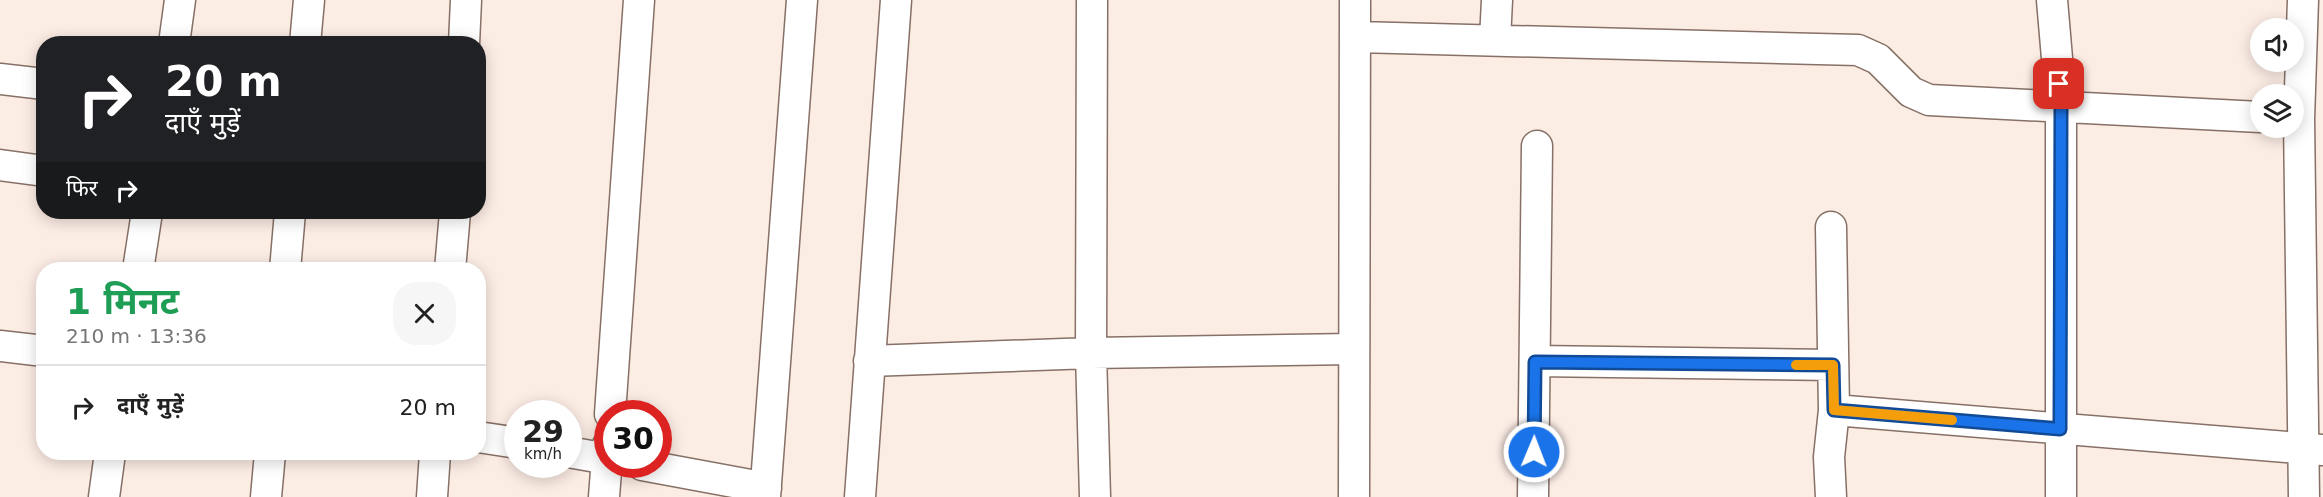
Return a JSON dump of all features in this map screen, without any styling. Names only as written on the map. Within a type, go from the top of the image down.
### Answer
[{"type":"street","points":[[175,36],[180,0]]},
{"type":"street","points":[[306,36],[309,0]]},
{"type":"street","points":[[464,36],[466,0]]},
{"type":"street","points":[[611,400],[639,0]]},
{"type":"street","points":[[672,472],[765,492],[802,0]]},
{"type":"street","points":[[860,497],[896,0]]},
{"type":"street","points":[[1092,0],[1091,353],[1095,497]]},
{"type":"street","points":[[1354,497],[1353,349],[1357,37],[1355,0]]},
{"type":"street","points":[[1495,40],[1497,0]]},
{"type":"street","points":[[2052,0],[2061,105],[2061,497]]},
{"type":"street","points":[[2303,0],[2313,450],[2304,497]]},
{"type":"street","points":[[1357,37],[1858,50],[1878,59],[1911,92],[1929,100],[2250,116]]},
{"type":"street","points":[[0,79],[36,83]]},
{"type":"street","points":[[1533,497],[1537,146]]},
{"type":"street","points":[[0,165],[36,170]]},
{"type":"street","points":[[139,262],[146,219]]},
{"type":"street","points":[[286,262],[289,219]]},
{"type":"street","points":[[451,262],[454,219]]},
{"type":"street","points":[[1831,227],[1834,410],[1828,457],[1831,497]]},
{"type":"street","points":[[0,346],[36,350]]},
{"type":"street","points":[[869,361],[1091,353],[1353,349]]},
{"type":"street","points":[[1535,362],[1833,365]]},
{"type":"street","points":[[1834,410],[2313,450]]},
{"type":"street","points":[[486,438],[504,441]]},
{"type":"street","points":[[104,497],[109,460]]},
{"type":"street","points":[[266,497],[269,460]]},
{"type":"street","points":[[432,497],[435,460]]},
{"type":"street","points":[[604,497],[605,478]]},
{"type":"slow traffic","points":[[1796,365],[1833,365],[1834,410],[1952,420]]},
{"type":"route","points":[[1534,452],[1535,362],[1833,365],[1834,410],[2060,429],[2061,105],[2059,84]]}]
